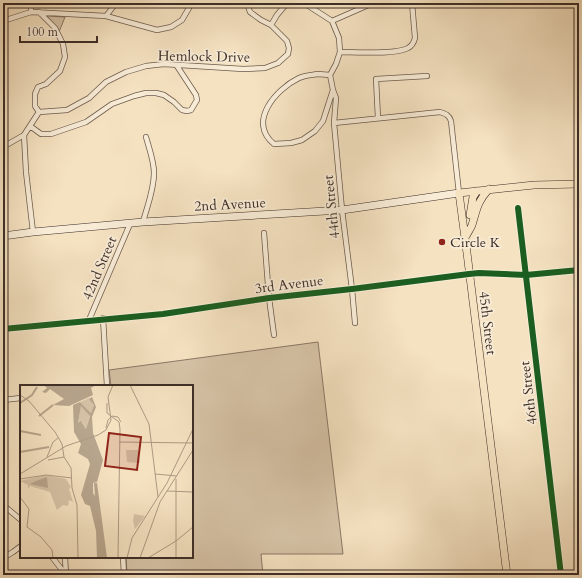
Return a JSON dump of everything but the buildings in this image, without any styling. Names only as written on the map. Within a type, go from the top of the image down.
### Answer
[{"type":"main road","points":[[459,192],[534,184],[579,184]]},
{"type":"main road","points":[[466,238],[469,229],[472,226],[475,210],[490,189]]},
{"type":"main road","points":[[469,229],[473,197],[477,190]]},
{"type":"main road","name":"2nd Avenue","points":[[3,236],[143,222],[342,210],[459,192]]},
{"type":"main road","name":"45th Street","points":[[459,192],[466,238],[469,274],[507,575]]},
{"type":"street","points":[[31,3],[31,12]]},
{"type":"street","points":[[106,16],[116,3]]},
{"type":"street","points":[[3,21],[31,12],[39,12],[106,16],[157,30],[171,27],[182,20],[189,3]]},
{"type":"street","points":[[247,3],[250,12],[271,25],[287,3]]},
{"type":"street","points":[[304,3],[332,21],[339,38],[340,52],[330,75],[333,90],[323,121],[315,131],[302,140],[282,145],[274,144],[268,139],[263,125],[264,117],[272,100],[278,93],[300,78],[310,75],[330,75]]},
{"type":"street","points":[[332,21],[373,3]]},
{"type":"street","points":[[340,52],[392,51],[409,48],[414,43],[415,38],[412,3]]},
{"type":"street","points":[[3,147],[24,135],[39,112],[35,106],[35,94],[38,87],[46,84],[60,71],[65,57],[62,44],[55,28],[39,12]]},
{"type":"street","name":"Hemlock Drive","points":[[39,112],[67,110],[89,98],[106,82],[126,72],[146,66],[164,64],[242,69],[265,68],[278,63],[288,54],[289,48],[287,41],[271,25]]},
{"type":"street","points":[[30,126],[41,134],[51,134],[86,122],[112,104],[146,93],[156,93],[164,96],[174,102],[182,110],[191,110],[197,100],[196,95],[177,66]]},
{"type":"street","points":[[334,123],[378,118],[376,79],[427,76]]},
{"type":"street","name":"44th Street","points":[[333,90],[336,98],[334,123],[342,210],[355,323]]},
{"type":"street","name":"45th Street","points":[[378,118],[440,112],[449,116],[459,192]]},
{"type":"street","points":[[24,135],[26,172],[33,232]]},
{"type":"street","points":[[143,222],[151,196],[154,173],[146,137]]},
{"type":"street","name":"46th Street","points":[[518,208],[561,575]]},
{"type":"street","name":"42nd Street","points":[[89,320],[130,224]]},
{"type":"street","points":[[264,233],[269,298],[274,335]]},
{"type":"street","name":"3rd Avenue","points":[[3,329],[103,318],[162,314],[269,298],[469,274],[526,275],[579,270]]},
{"type":"street","name":"42nd Street","points":[[103,318],[107,385]]},
{"type":"street","points":[[3,400],[20,398]]},
{"type":"street","points":[[3,505],[20,519]]},
{"type":"street","points":[[3,558],[20,547]]},
{"type":"street","points":[[53,558],[66,575]]},
{"type":"street","points":[[65,558],[66,575]]},
{"type":"street","points":[[123,558],[124,575]]},
{"type":"shaded area","points":[[47,16],[65,17],[59,32]]},
{"type":"shaded area","points":[[318,342],[343,554],[261,554],[263,575],[127,575],[126,558],[193,558],[193,385],[111,385],[109,370]]},
{"type":"cycle path","points":[[518,208],[561,575]]},
{"type":"cycle path","points":[[3,329],[163,314],[269,298],[469,274],[526,275],[579,270]]},
{"type":"place","name":"Circle K","points":[[442,242]]}]
